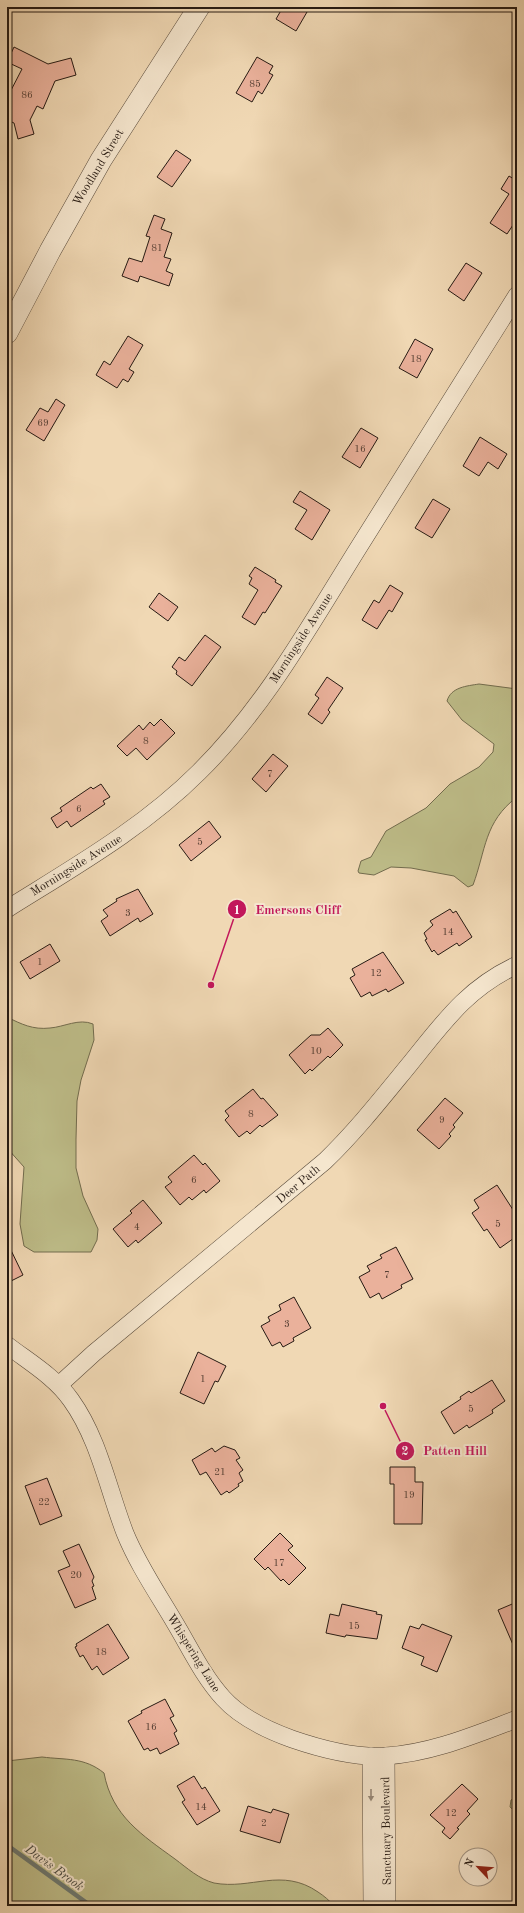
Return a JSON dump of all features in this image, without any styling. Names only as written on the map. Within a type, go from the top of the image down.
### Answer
[{"type":"street","name":"Woodland Street","points":[[7,333],[50,251],[101,160],[199,7]]},
{"type":"street","name":"Morningside Avenue","points":[[7,909],[102,849],[150,815],[198,774],[238,730],[296,648],[517,295]]},
{"type":"street","name":"Deer Path","points":[[59,1385],[94,1353],[325,1161],[358,1128],[459,1005],[485,982],[517,965]]},
{"type":"street","name":"Whispering Lane","points":[[7,1345],[59,1385],[81,1416],[92,1438],[125,1532],[143,1568],[209,1679],[223,1698],[257,1725],[279,1734],[325,1748],[378,1756],[427,1750],[449,1744],[517,1719]]},
{"type":"street","name":"Sanctuary Boulevard","points":[[372,1906],[378,1756]]},
{"type":"street","name":"Sanctuary Boulevard","points":[[378,1756],[387,1906]]},
{"type":"shaded area","points":[[479,684],[517,689],[517,797],[498,816],[492,827],[473,885],[468,887],[454,876],[411,868],[391,867],[374,875],[359,873],[358,871],[361,861],[371,857],[386,831],[426,808],[450,784],[479,767],[493,752],[494,744],[462,720],[447,701],[449,696],[456,690]]},
{"type":"shaded area","points":[[7,1017],[22,1024],[38,1028],[55,1027],[82,1022],[93,1024],[94,1040],[81,1080],[77,1101],[76,1139],[76,1168],[83,1196],[98,1229],[97,1240],[91,1252],[34,1252],[24,1246],[20,1224],[24,1167],[7,1148]]},
{"type":"shaded area","points":[[42,1757],[82,1762],[97,1768],[104,1773],[108,1788],[114,1801],[121,1813],[130,1823],[140,1833],[203,1879],[214,1883],[228,1884],[279,1880],[292,1881],[305,1885],[318,1892],[334,1906],[7,1906],[7,1761]]},
{"type":"shaded area","points":[[517,1797],[517,1813],[510,1807],[511,1800]]},
{"type":"building","points":[[283,7],[307,7],[305,11],[307,12],[296,31],[276,19]]},
{"type":"building","points":[[14,47],[48,64],[71,58],[76,75],[55,81],[43,109],[37,106],[30,120],[34,134],[18,139],[14,123],[7,120],[7,98],[22,69],[7,62]]},
{"type":"building","points":[[257,57],[273,66],[269,73],[273,75],[262,94],[258,91],[252,102],[236,93]]},
{"type":"building","points":[[176,150],[191,160],[172,187],[157,177]]},
{"type":"building","points":[[509,176],[517,181],[517,219],[507,234],[490,223],[509,194],[501,189]]},
{"type":"building","points":[[154,215],[165,219],[161,229],[172,233],[164,257],[171,259],[166,271],[173,274],[169,286],[140,276],[138,282],[122,276],[129,258],[142,262],[150,237],[146,236]]},
{"type":"building","points":[[466,263],[482,273],[464,301],[448,290]]},
{"type":"building","points":[[128,336],[143,345],[129,369],[134,372],[128,382],[123,379],[117,388],[96,375],[104,361],[110,365]]},
{"type":"building","points":[[415,339],[433,349],[417,378],[399,368]]},
{"type":"building","points":[[56,399],[65,405],[44,441],[26,430],[40,408],[48,412]]},
{"type":"building","points":[[361,428],[378,438],[360,468],[342,457]]},
{"type":"building","points":[[480,437],[507,454],[498,469],[488,462],[479,476],[463,466]]},
{"type":"building","points":[[300,491],[330,510],[312,540],[295,529],[307,510],[293,502]]},
{"type":"building","points":[[433,499],[450,509],[432,538],[415,528]]},
{"type":"building","points":[[255,567],[276,580],[275,582],[282,586],[265,613],[263,612],[255,625],[242,617],[258,590],[249,584],[252,578],[249,576]]},
{"type":"building","points":[[390,585],[403,593],[392,612],[389,610],[377,629],[362,620],[374,600],[379,603]]},
{"type":"building","points":[[159,593],[178,607],[168,621],[149,607]]},
{"type":"building","points":[[205,635],[221,647],[192,686],[176,674],[177,671],[172,667],[179,657],[185,661]]},
{"type":"building","points":[[327,677],[343,688],[328,710],[330,712],[322,724],[308,714],[319,698],[315,695]]},
{"type":"building","points":[[161,719],[175,733],[147,760],[136,748],[127,756],[117,746],[139,725],[143,730],[150,722],[154,726]]},
{"type":"building","points":[[273,754],[288,766],[266,792],[252,779]]},
{"type":"building","points":[[101,784],[110,797],[103,801],[105,804],[71,827],[67,821],[57,828],[51,818],[62,811],[60,808],[91,787],[93,789]]},
{"type":"building","points":[[209,821],[221,837],[191,861],[179,845]]},
{"type":"building","points":[[138,889],[153,914],[140,922],[138,918],[110,936],[101,921],[108,916],[103,910],[117,901],[116,899]]},
{"type":"building","points":[[450,909],[453,913],[456,911],[472,937],[459,946],[457,943],[438,955],[434,950],[432,952],[425,940],[427,939],[424,933],[433,925],[430,921]]},
{"type":"building","points":[[50,944],[60,961],[30,979],[20,962]]},
{"type":"building","points":[[383,952],[404,983],[388,992],[386,989],[372,996],[370,992],[361,997],[350,978],[355,975],[352,969]]},
{"type":"building","points":[[328,1028],[343,1045],[330,1058],[328,1056],[312,1071],[310,1069],[305,1074],[289,1055],[311,1035],[320,1035]]},
{"type":"building","points":[[253,1089],[278,1115],[262,1127],[260,1125],[250,1134],[247,1131],[239,1137],[225,1120],[229,1116],[225,1111]]},
{"type":"building","points":[[445,1098],[463,1113],[453,1125],[455,1127],[449,1134],[451,1136],[439,1149],[417,1130]]},
{"type":"building","points":[[194,1155],[203,1165],[205,1163],[220,1181],[206,1193],[204,1190],[192,1200],[189,1197],[180,1205],[165,1187],[172,1182],[168,1177]]},
{"type":"building","points":[[497,1185],[517,1216],[517,1236],[500,1248],[487,1229],[484,1231],[472,1213],[479,1208],[474,1200]]},
{"type":"building","points":[[143,1200],[162,1223],[138,1243],[136,1240],[128,1247],[113,1229],[132,1213],[130,1211]]},
{"type":"building","points":[[7,1242],[23,1275],[7,1283]]},
{"type":"building","points":[[396,1247],[413,1279],[401,1285],[402,1288],[382,1299],[379,1293],[370,1298],[359,1277],[370,1271],[367,1266],[382,1258],[380,1255]]},
{"type":"building","points":[[294,1297],[311,1328],[293,1338],[294,1341],[283,1347],[280,1342],[272,1346],[261,1326],[270,1321],[268,1317],[281,1310],[279,1305]]},
{"type":"building","points":[[198,1352],[226,1366],[218,1382],[215,1381],[204,1404],[180,1393]]},
{"type":"building","points":[[492,1380],[505,1401],[492,1410],[493,1413],[469,1428],[467,1425],[454,1434],[441,1412],[461,1399],[460,1397],[469,1391],[471,1393]]},
{"type":"building","points":[[224,1446],[235,1450],[240,1458],[236,1460],[243,1470],[239,1473],[243,1481],[229,1493],[227,1491],[221,1495],[206,1472],[200,1475],[192,1460],[212,1448],[215,1452]]},
{"type":"building","points":[[390,1467],[415,1467],[415,1482],[423,1482],[422,1524],[394,1524],[394,1484],[390,1484]]},
{"type":"building","points":[[47,1478],[62,1516],[40,1525],[25,1486]]},
{"type":"building","points":[[280,1533],[293,1546],[288,1550],[306,1568],[289,1585],[283,1579],[281,1581],[268,1567],[265,1570],[254,1559]]},
{"type":"building","points":[[79,1544],[94,1577],[92,1581],[94,1586],[92,1587],[96,1599],[75,1608],[58,1571],[70,1566],[63,1551]]},
{"type":"building","points":[[517,1602],[517,1654],[498,1610]]},
{"type":"building","points":[[342,1604],[377,1612],[376,1614],[382,1615],[377,1639],[346,1635],[345,1637],[326,1633],[330,1614],[339,1616]]},
{"type":"building","points":[[108,1624],[129,1658],[103,1675],[97,1666],[92,1670],[83,1655],[80,1657],[75,1647],[77,1646],[76,1644]]},
{"type":"building","points":[[422,1624],[452,1636],[437,1672],[421,1665],[424,1657],[402,1648],[410,1626],[419,1629]]},
{"type":"building","points":[[165,1699],[174,1716],[170,1718],[177,1731],[174,1733],[179,1744],[160,1754],[157,1748],[150,1751],[148,1748],[144,1750],[128,1721],[142,1713],[141,1711]]},
{"type":"building","points":[[194,1776],[202,1789],[205,1787],[220,1811],[197,1825],[182,1802],[185,1800],[177,1786]]},
{"type":"building","points":[[462,1784],[478,1799],[467,1811],[470,1814],[457,1828],[459,1829],[450,1839],[442,1832],[445,1828],[430,1815]]},
{"type":"building","points":[[248,1806],[271,1813],[273,1809],[289,1814],[280,1843],[240,1831]]},
{"type":"waterway","name":"Davis Brook","points":[[7,1845],[91,1906]]},
{"type":"place","name":"Emersons Cliff","points":[[211,985]]},
{"type":"place","name":"Patten Hill","points":[[383,1406]]}]
